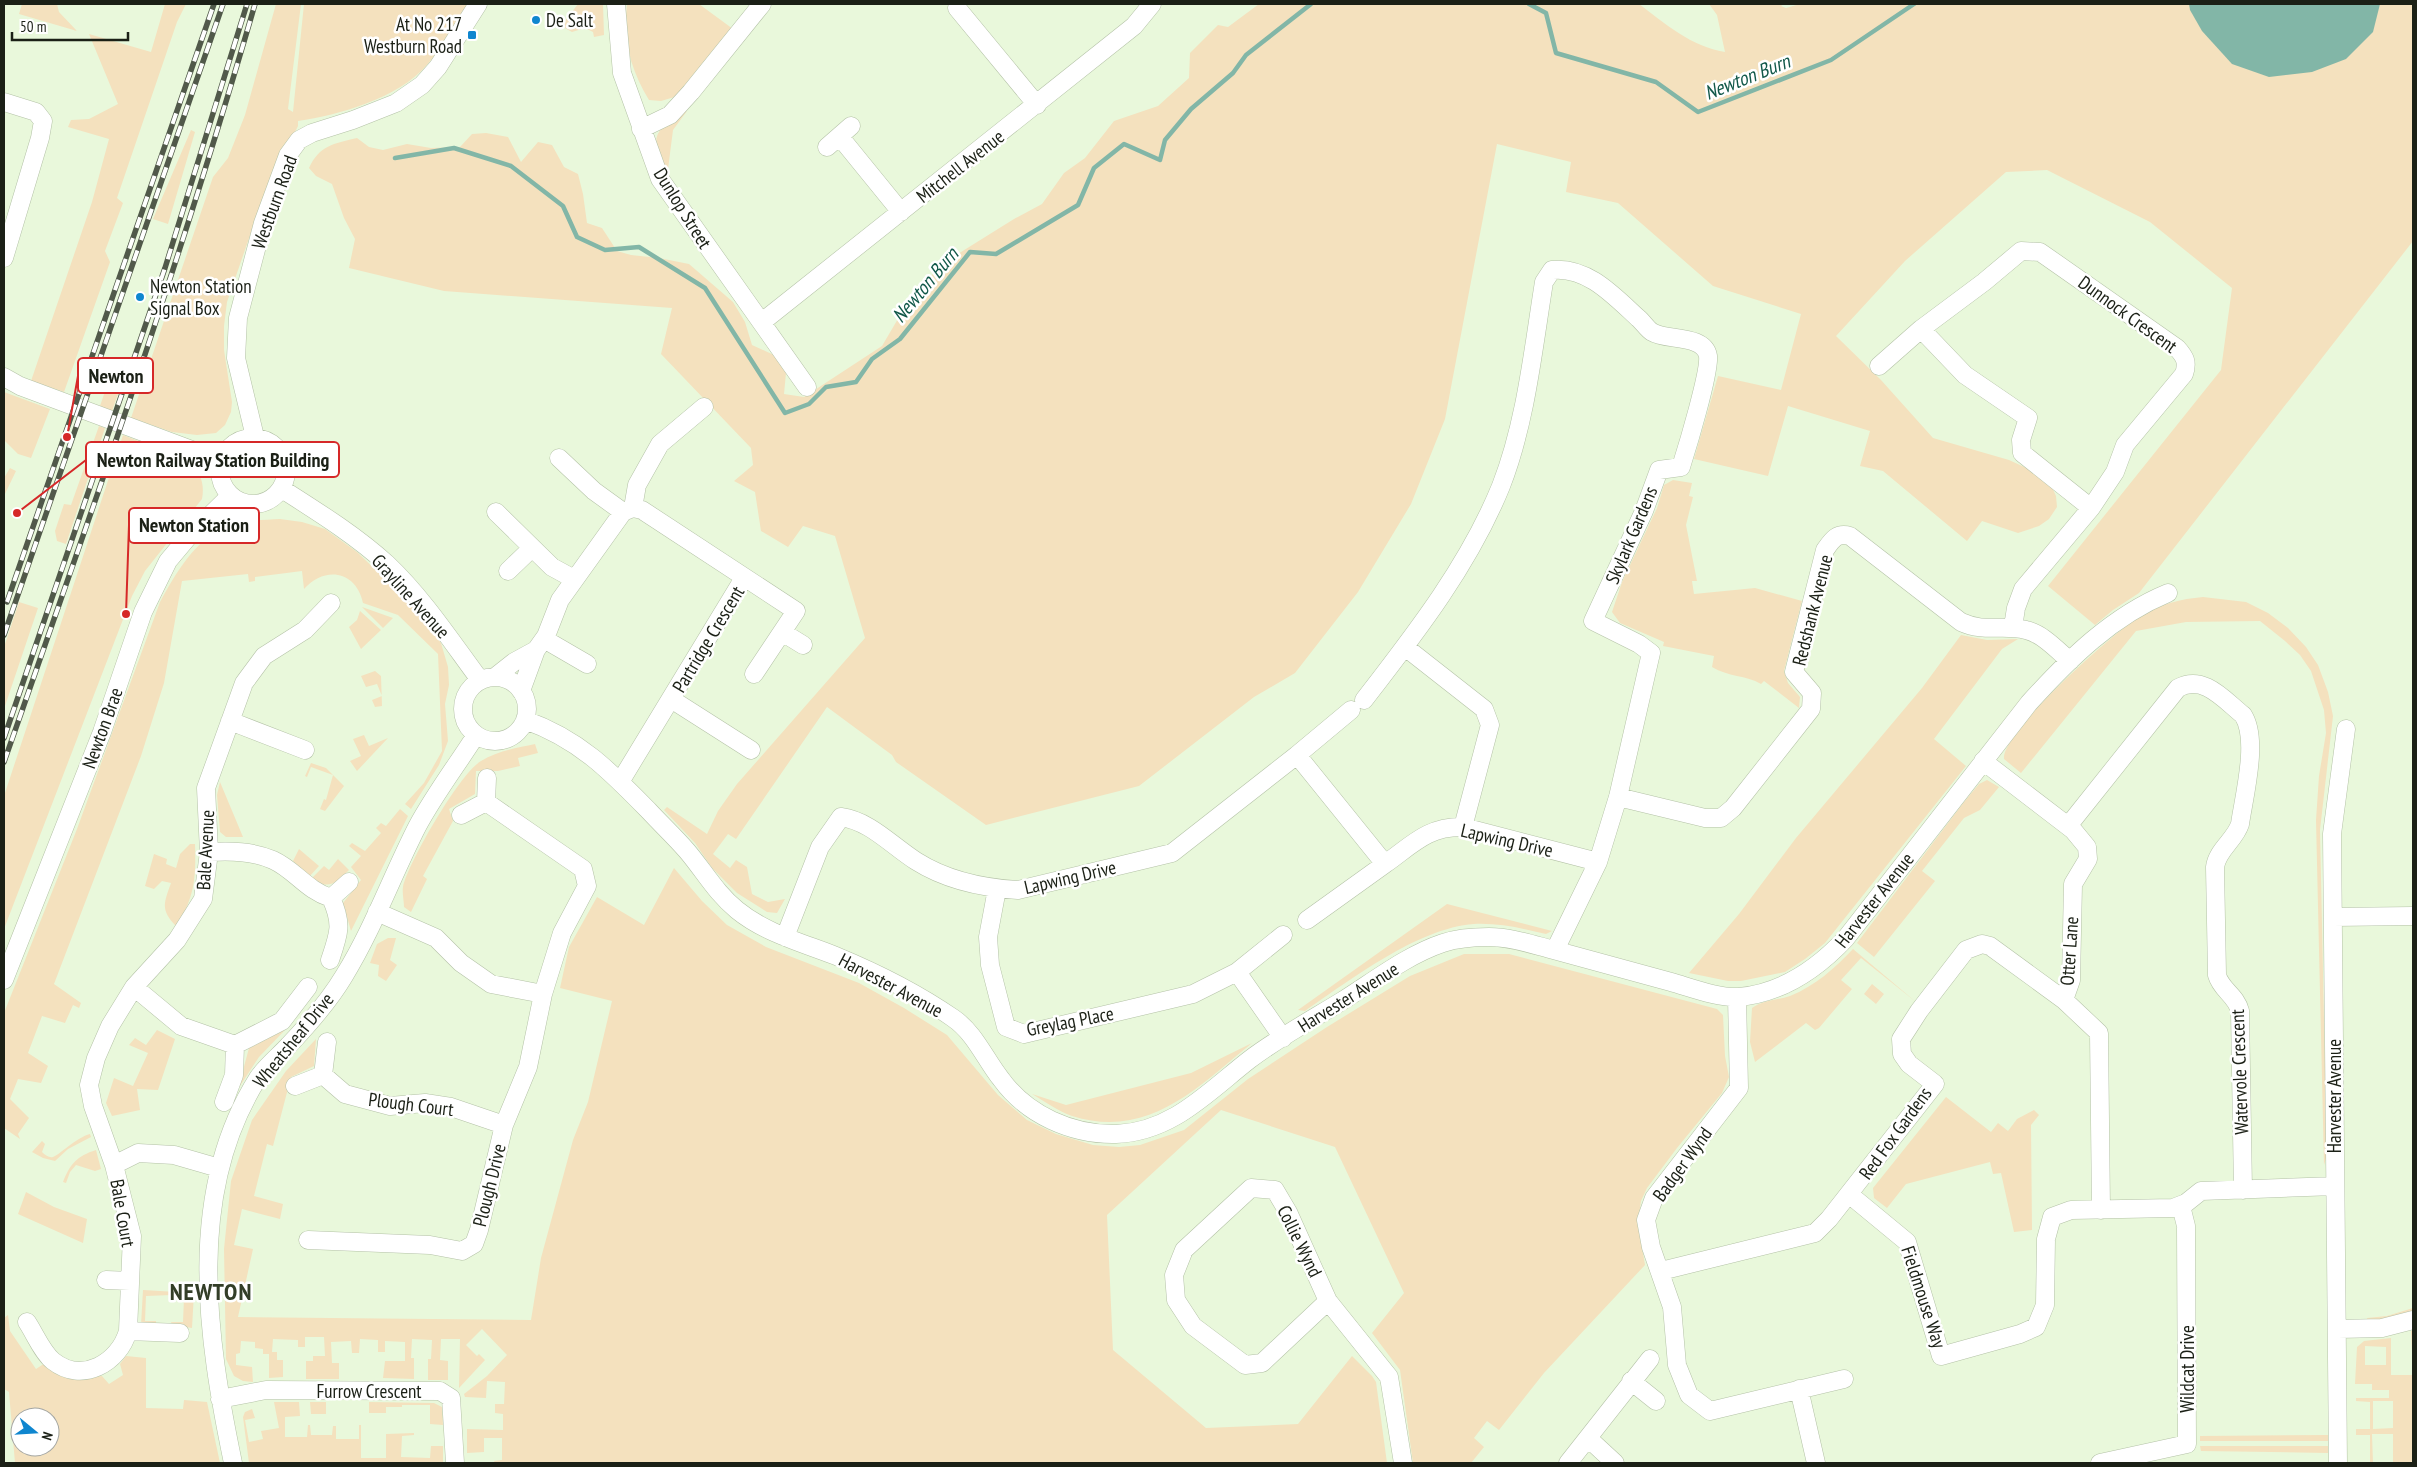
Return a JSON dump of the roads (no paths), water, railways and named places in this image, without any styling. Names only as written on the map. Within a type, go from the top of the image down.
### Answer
[{"type":"street","name":"Westburn Road","points":[[255,437],[236,358],[238,318],[263,224],[288,155],[299,140],[312,132],[353,120],[396,103],[422,85],[438,67],[478,4]]},
{"type":"street","name":"Dunlop Street","points":[[616,4],[622,73],[660,179],[807,387]]},
{"type":"street","points":[[641,129],[670,115],[692,92],[762,4]]},
{"type":"street","name":"Mitchell Avenue","points":[[762,322],[1134,26],[1152,4]]},
{"type":"street","points":[[955,10],[1037,105]]},
{"type":"street","points":[[4,102],[36,112],[43,121],[4,258]]},
{"type":"street","points":[[839,137],[902,212]]},
{"type":"street","name":"Dunnock Crescent","points":[[1879,366],[1921,329],[1984,282],[2021,251],[2040,252],[2178,348],[2185,356],[2187,365],[2184,374],[2125,445],[2115,472],[2091,508],[2023,589],[2016,608],[2013,628]]},
{"type":"street","name":"Skylark Gardens","points":[[1357,705],[1405,647],[1463,562],[1500,486],[1521,421],[1544,282],[1552,270],[1566,269],[1583,274],[1614,296],[1652,332],[1696,343],[1705,349],[1708,358],[1705,375],[1681,467],[1659,470],[1644,511],[1593,621],[1638,644],[1651,653],[1618,796],[1598,862],[1555,950]]},
{"type":"street","points":[[1921,329],[1965,375],[2028,418],[2021,440],[2022,453],[2091,508]]},
{"type":"street","points":[[4,378],[28,389],[221,461]]},
{"type":"street","points":[[521,691],[560,600],[628,510],[637,485],[660,444],[704,407]]},
{"type":"street","points":[[255,437],[271,442],[281,452],[286,463],[286,477],[282,489],[273,498],[260,504],[245,504],[230,496],[224,488],[220,474],[221,461],[227,449],[236,442],[255,437]]},
{"type":"street","name":"Partridge Crescent","points":[[559,458],[594,491],[628,510],[642,510],[796,610],[754,674]]},
{"type":"street","name":"Grayline Avenue","points":[[282,489],[346,531],[388,565],[488,679]]},
{"type":"street","name":"Newton Brae","points":[[4,980],[102,732],[143,612],[168,561],[189,536],[230,496]]},
{"type":"street","points":[[496,512],[552,568],[574,579]]},
{"type":"street","name":"Redshank Avenue","points":[[1618,796],[1706,818],[1721,818],[1733,808],[1811,709],[1812,693],[1794,672],[1825,550],[1835,537],[1841,534],[1850,536],[1961,622],[1972,627],[1989,630],[2013,628],[2038,635],[2070,661]]},
{"type":"street","points":[[508,571],[532,548]]},
{"type":"street","name":"Partridge Crescent","points":[[620,782],[744,578]]},
{"type":"street","name":"Harvester Avenue","points":[[525,720],[546,728],[581,748],[620,782],[687,851],[714,888],[740,912],[785,937],[858,965],[908,990],[957,1021],[971,1035],[1002,1082],[1027,1105],[1058,1124],[1086,1132],[1119,1134],[1151,1129],[1183,1114],[1252,1058],[1282,1038],[1406,961],[1440,944],[1460,939],[1491,937],[1555,950],[1700,990],[1737,997],[1768,991],[1800,978],[1830,955],[1846,938],[2029,703],[2070,661],[2119,618],[2140,604],[2168,592]]},
{"type":"street","name":"Bale Avenue","points":[[114,1164],[93,1106],[89,1085],[96,1058],[110,1026],[134,987],[177,940],[203,899],[209,852],[206,788],[244,683],[264,656],[305,630],[331,603]]},
{"type":"street","points":[[782,632],[803,645]]},
{"type":"street","points":[[488,679],[512,682],[521,691],[526,701],[525,720],[514,734],[504,739],[493,741],[476,735],[465,721],[462,710],[464,699],[470,689],[540,645]]},
{"type":"street","points":[[540,645],[588,664]]},
{"type":"street","points":[[1405,647],[1484,709],[1490,725],[1463,827]]},
{"type":"street","name":"Watervole Crescent","points":[[2068,826],[2178,688],[2192,683],[2205,685],[2243,715],[2246,720],[2250,746],[2240,824],[2236,834],[2218,857],[2215,866],[2217,975],[2220,983],[2232,995],[2240,1011],[2243,1190]]},
{"type":"street","name":"Partridge Crescent","points":[[671,699],[752,750]]},
{"type":"street","name":"Lapwing Drive","points":[[785,937],[820,847],[841,817],[858,819],[917,862],[944,876],[997,889],[1018,890],[1037,887],[1172,853],[1297,755],[1357,705]]},
{"type":"street","points":[[230,720],[305,750]]},
{"type":"street","name":"Harvester Avenue","points":[[2338,1463],[2332,834],[2346,729]]},
{"type":"street","name":"Wheatsheaf Drive","points":[[233,1463],[212,1346],[209,1290],[210,1233],[219,1168],[229,1136],[259,1077],[305,1028],[344,977],[418,825],[476,735]]},
{"type":"street","points":[[1297,755],[1385,864]]},
{"type":"street","name":"Otter Lane","points":[[1983,761],[2068,826],[2086,844],[2088,855],[2072,884],[2071,980],[2064,1000],[2099,1033],[2101,1210]]},
{"type":"street","points":[[461,815],[486,802],[488,778]]},
{"type":"street","name":"Plough Drive","points":[[308,1240],[430,1245],[462,1251],[474,1244],[504,1125],[528,1067],[543,994],[562,933],[588,886],[583,869],[486,802]]},
{"type":"street","name":"Lapwing Drive","points":[[1307,920],[1431,831],[1446,827],[1463,827],[1598,862]]},
{"type":"street","points":[[209,852],[240,850],[274,860],[317,894],[331,898],[339,915],[339,935],[330,960]]},
{"type":"street","points":[[331,898],[349,882]]},
{"type":"street","name":"Greylag Place","points":[[997,889],[988,937],[990,965],[1006,1027],[1024,1034],[1193,994],[1237,972],[1283,935]]},
{"type":"street","points":[[377,912],[436,938],[461,963],[491,984],[543,994]]},
{"type":"street","points":[[2333,917],[2413,916]]},
{"type":"street","name":"Red Fox Gardens","points":[[1661,1271],[1815,1233],[1850,1195],[1935,1084],[1909,1064],[1902,1054],[1901,1039],[1919,1011],[1966,950],[1982,944],[1990,946],[2064,1000]]},
{"type":"street","points":[[1237,972],[1282,1038]]},
{"type":"street","points":[[134,987],[181,1026],[235,1045],[282,1021],[308,987]]},
{"type":"street","name":"Badger Wynd","points":[[1737,997],[1739,1088],[1654,1198],[1646,1220],[1651,1247],[1661,1271],[1672,1307],[1677,1365],[1689,1395],[1710,1412],[1799,1389]]},
{"type":"street","points":[[295,1086],[323,1075],[327,1042]]},
{"type":"street","points":[[224,1102],[234,1075],[235,1045]]},
{"type":"street","name":"Plough Court","points":[[323,1075],[345,1094],[390,1106],[426,1103],[451,1107],[504,1125]]},
{"type":"street","name":"Bale Court","points":[[27,1322],[52,1360],[68,1369],[92,1370],[115,1357],[124,1345],[128,1331],[132,1236],[114,1164],[138,1153],[174,1155],[219,1168]]},
{"type":"street","points":[[2180,1206],[2202,1191],[2335,1186]]},
{"type":"street","name":"Collie Wynd","points":[[1328,1301],[1262,1363],[1245,1365],[1192,1326],[1176,1300],[1174,1275],[1184,1250],[1251,1188],[1275,1190],[1288,1212],[1328,1301],[1389,1377],[1403,1463]]},
{"type":"street","name":"Fieldmouse Way","points":[[1850,1195],[1907,1242],[1941,1356],[2020,1334],[2036,1327],[2046,1305],[2046,1239],[2052,1217],[2071,1210],[2165,1209],[2180,1206]]},
{"type":"street","name":"Wildcat Drive","points":[[2100,1463],[2187,1444],[2186,1226],[2180,1206]]},
{"type":"street","points":[[106,1280],[130,1281]]},
{"type":"street","points":[[2338,1329],[2382,1328],[2413,1320]]},
{"type":"street","points":[[128,1331],[180,1334]]},
{"type":"street","points":[[1568,1463],[1589,1439],[1631,1381],[1650,1359]]},
{"type":"street","points":[[1816,1463],[1799,1389],[1844,1379]]},
{"type":"street","points":[[1631,1381],[1656,1401]]},
{"type":"street","name":"Furrow Crescent","points":[[220,1399],[266,1390],[440,1391],[451,1398],[455,1463]]},
{"type":"street","points":[[1589,1439],[1615,1463]]},
{"type":"water","points":[[2189,4],[2380,4],[2373,32],[2346,59],[2312,72],[2269,77],[2232,64],[2202,31],[2190,10]]},
{"type":"waterway","name":"Newton Burn","points":[[395,158],[454,148],[511,166],[563,206],[577,237],[605,250],[639,247],[705,288],[785,413],[809,404],[826,387],[856,382],[872,359],[900,339],[970,252],[996,254],[1078,205],[1094,168],[1124,144],[1160,160],[1165,140],[1191,109],[1233,73],[1246,55],[1311,4]]},
{"type":"waterway","name":"Newton Burn","points":[[1529,4],[1546,13],[1556,53],[1656,82],[1698,112],[1831,60],[1914,4]]},
{"type":"railway","points":[[7,602],[214,4]]},
{"type":"railway","points":[[4,635],[223,4]]},
{"type":"railway","points":[[4,738],[165,268],[247,4]]},
{"type":"railway","points":[[4,762],[103,479],[166,290],[227,100],[255,4]]},
{"type":"place","name":"De Salt","points":[[536,20]]},
{"type":"place","name":"At No 217 Westburn Road","points":[[472,35]]},
{"type":"place","name":"Newton Station Signal Box","points":[[140,297]]},
{"type":"place","name":"Newton","points":[[67,437]]},
{"type":"place","name":"Newton Railway Station Building","points":[[17,513]]},
{"type":"place","name":"Newton Station","points":[[126,614]]},
{"type":"district","name":"NEWTON","points":[[211,1291]]}]
